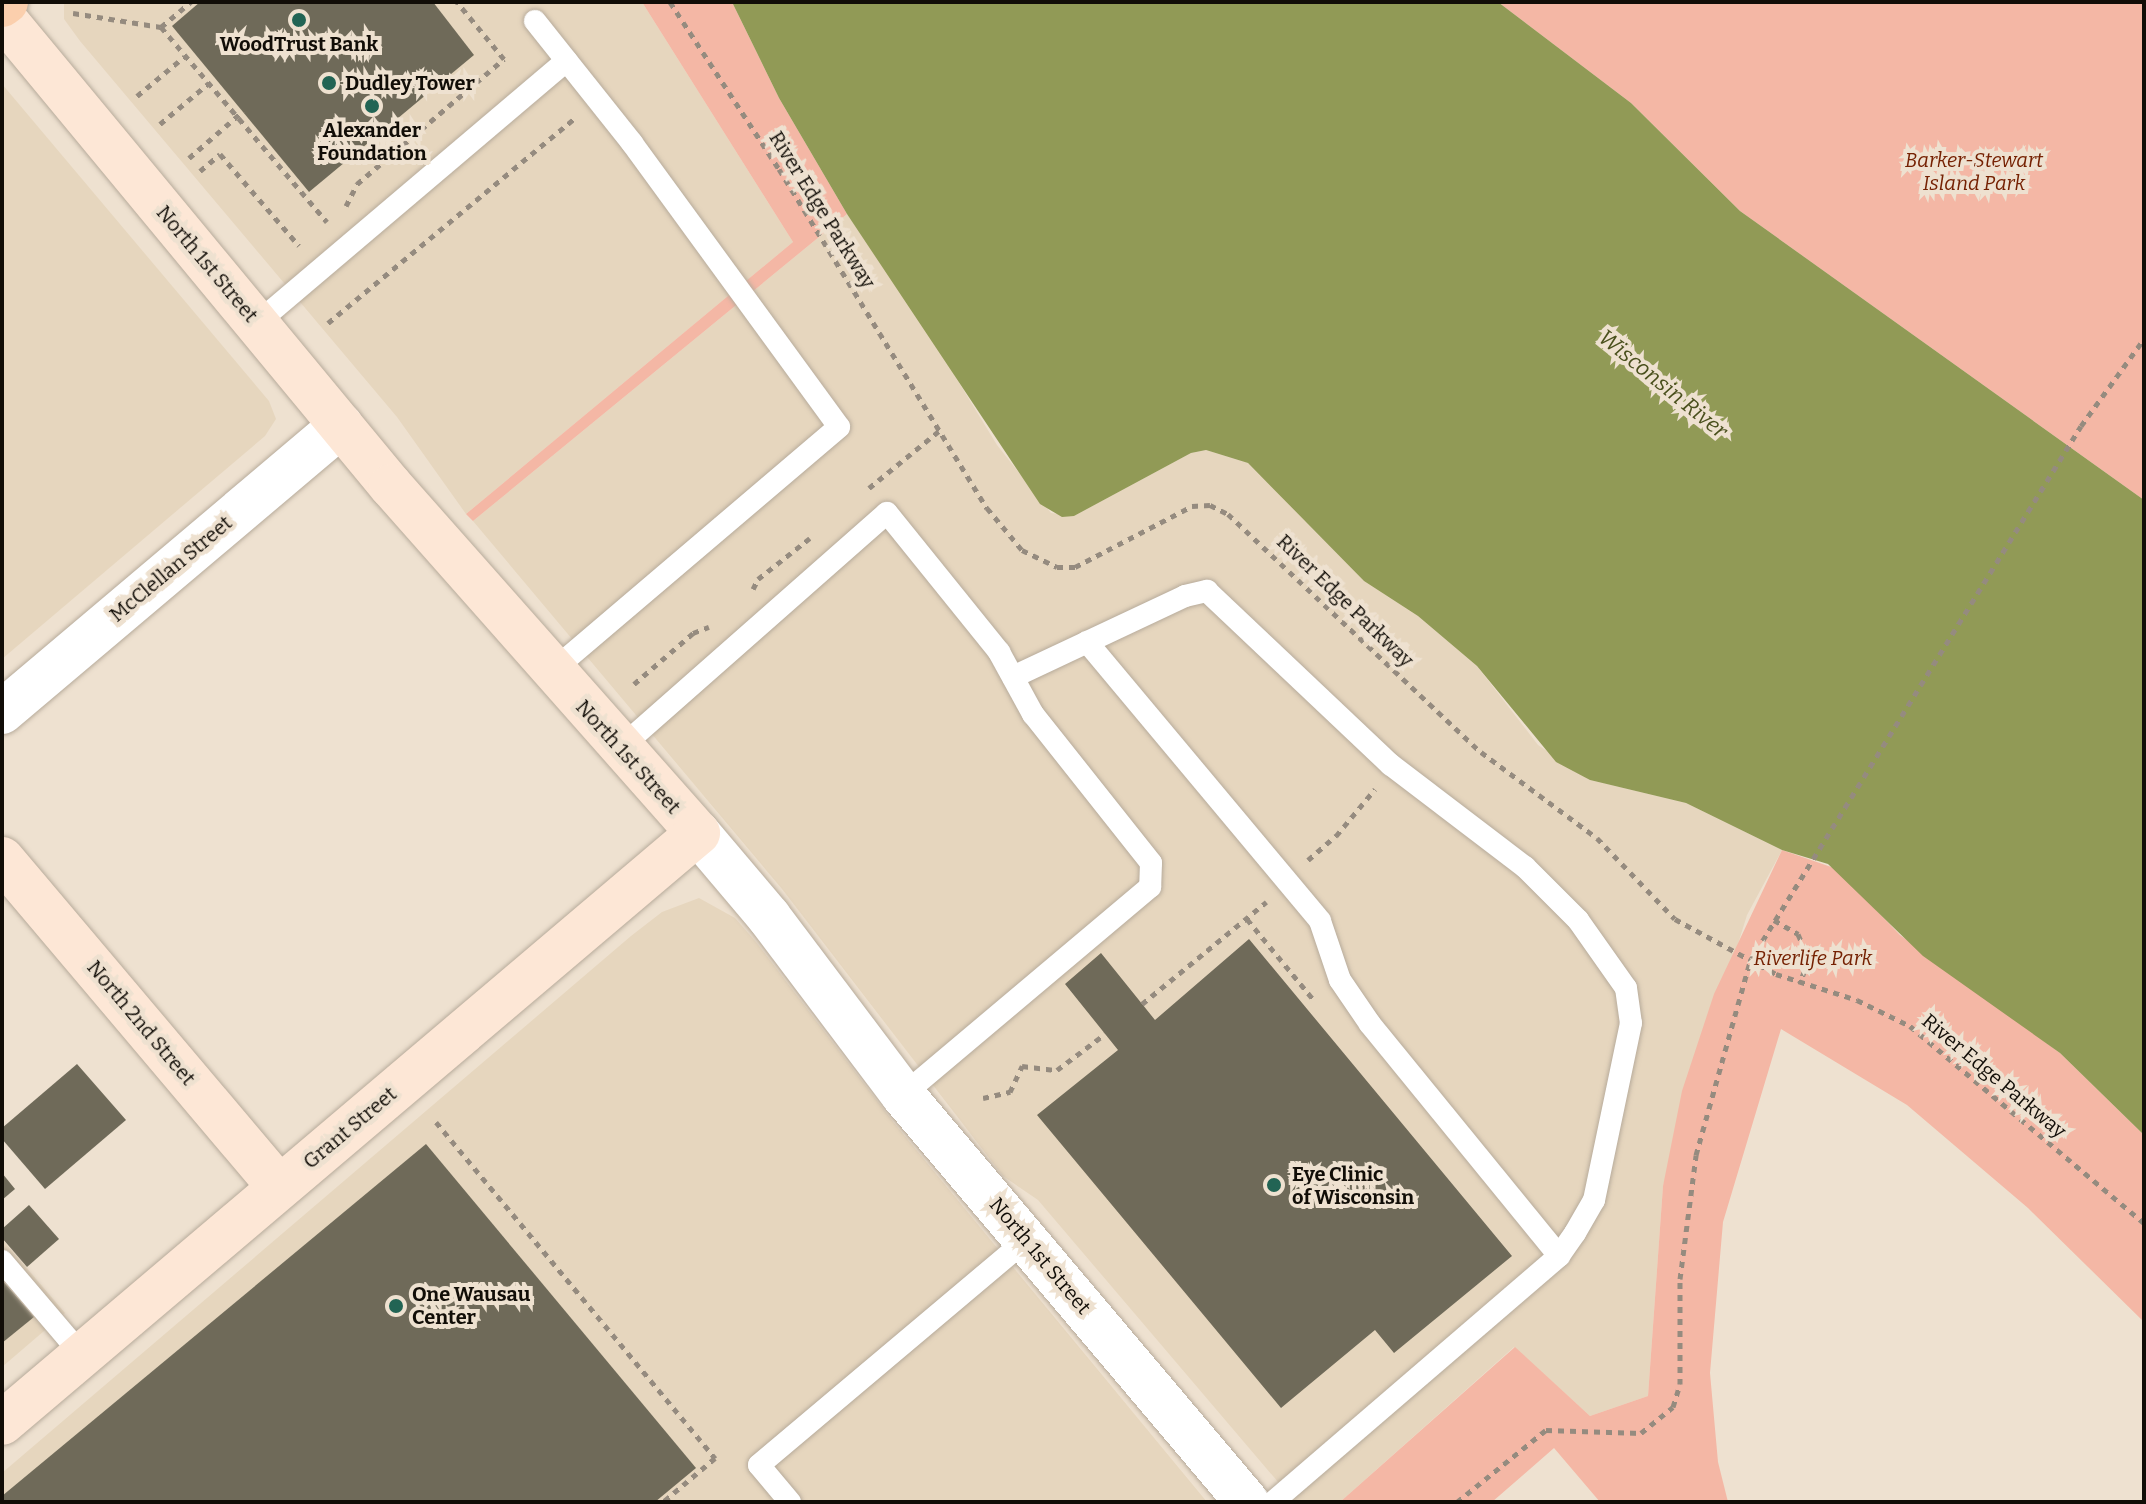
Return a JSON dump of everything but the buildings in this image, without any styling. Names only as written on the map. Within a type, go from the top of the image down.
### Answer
[{"type":"street","name":"North 1st Street","points":[[2,16],[341,426],[551,672],[762,908],[903,1095],[1247,1502]]},
{"type":"street","name":"McClellan Street","points":[[2,712],[341,426]]},
{"type":"street","name":"Grant Street","points":[[2,1423],[698,833]]},
{"type":"street","name":"North 2nd Street","points":[[2,859],[279,1187]]},
{"type":"lane","points":[[535,21],[839,427],[551,672]]},
{"type":"lane","points":[[256,324],[566,61]]},
{"type":"lane","points":[[619,749],[887,513],[999,652],[1033,714],[1151,863],[1150,887],[903,1095]]},
{"type":"lane","points":[[1013,677],[1207,591],[1391,765],[1496,843],[1578,920],[1626,988],[1631,1023],[1594,1200],[1559,1256],[1273,1502]]},
{"type":"lane","points":[[1087,642],[1320,921],[1340,980],[1370,1024],[1559,1256]]},
{"type":"lane","points":[[790,1502],[759,1465],[1026,1240]]},
{"type":"lane","points":[[2,1261],[82,1355]]},
{"type":"path","points":[[161,27],[190,2]]},
{"type":"path","points":[[345,207],[357,184],[504,59],[457,2]]},
{"type":"path","name":"River Edge Parkway","points":[[670,2],[792,190],[987,508],[1022,550],[1057,567],[1075,567],[1180,510],[1201,504],[1219,508],[1264,544],[1470,743],[1591,832],[1665,911],[1750,961],[1800,983],[1857,1000],[1910,1026],[2144,1223]]},
{"type":"path","points":[[73,13],[161,27],[329,221],[317,231]]},
{"type":"path","points":[[137,96],[185,56]]},
{"type":"path","points":[[160,124],[209,83]]},
{"type":"path","points":[[189,158],[243,111]]},
{"type":"path","points":[[328,323],[578,115]]},
{"type":"path","points":[[200,171],[220,154],[298,247],[307,239]]},
{"type":"path","points":[[1457,1502],[1546,1430],[1641,1433],[1673,1407],[1680,1384],[1680,1279],[1696,1155],[1750,961],[2081,426],[2144,339]]},
{"type":"path","points":[[1304,864],[1347,824],[1378,784]]},
{"type":"path","points":[[1142,1004],[1276,893]]},
{"type":"path","points":[[1247,919],[1318,1005]]},
{"type":"path","points":[[1774,920],[1798,934],[1809,959],[1800,983]]},
{"type":"path","points":[[983,1098],[1010,1092],[1022,1066],[1057,1070],[1105,1034]]},
{"type":"path","points":[[436,1122],[715,1458],[663,1502]]},
{"type":"shaded area","points":[[64,2],[642,2],[793,242],[466,514],[397,417],[80,41],[64,19]]},
{"type":"shaded area","points":[[2,84],[269,401],[276,419],[265,436],[2,659]]},
{"type":"shaded area","points":[[847,214],[922,322],[997,445],[1051,513],[1074,516],[1191,453],[1206,450],[1248,463],[1364,581],[1418,616],[1477,666],[1538,745],[1590,780],[1686,803],[1782,850],[1747,915],[1663,1186],[1648,1396],[1590,1416],[1514,1347],[1340,1502],[1295,1502],[1038,1200],[1003,1176],[782,889],[473,521]]},
{"type":"shaded area","points":[[699,898],[735,918],[756,942],[894,1123],[1207,1502],[2,1502],[2,1473],[631,936],[662,912]]},
{"type":"shaded area","points":[[2,1239],[65,1313],[2,1367]]},
{"type":"green space","points":[[642,2],[732,2],[779,98],[847,214],[473,521],[466,514],[793,242]]},
{"type":"green space","name":"Barker-Stewart Island Park","points":[[1498,2],[2144,2],[2144,500],[1740,211],[1631,103]]},
{"type":"green space","name":"Riverlife Park","points":[[1782,850],[1837,869],[1900,935],[2060,1053],[2144,1135],[2144,1322],[2028,1208],[1907,1105],[1781,1029],[1723,1222],[1710,1373],[1718,1462],[1728,1502],[1600,1502],[1554,1448],[1492,1502],[1340,1502],[1515,1347],[1590,1416],[1648,1396],[1663,1186],[1682,1091],[1714,994]]},
{"type":"water","name":"Wisconsin River","points":[[732,2],[1498,2],[1631,103],[1740,211],[2144,500],[2144,1135],[2060,1053],[1923,956],[1828,864],[1782,850],[1686,803],[1590,780],[1556,762],[1477,666],[1418,616],[1364,581],[1248,463],[1206,450],[1191,453],[1074,516],[1062,517],[1040,504],[847,214],[779,98]]},
{"type":"place","name":"WoodTrust Bank","points":[[299,20]]},
{"type":"place","name":"Dudley Tower","points":[[329,83]]},
{"type":"place","name":"Alexander Foundation","points":[[372,106]]},
{"type":"place","name":"Eye Clinic of Wisconsin","points":[[1274,1185]]},
{"type":"place","name":"One Wausau Center","points":[[396,1306]]}]
